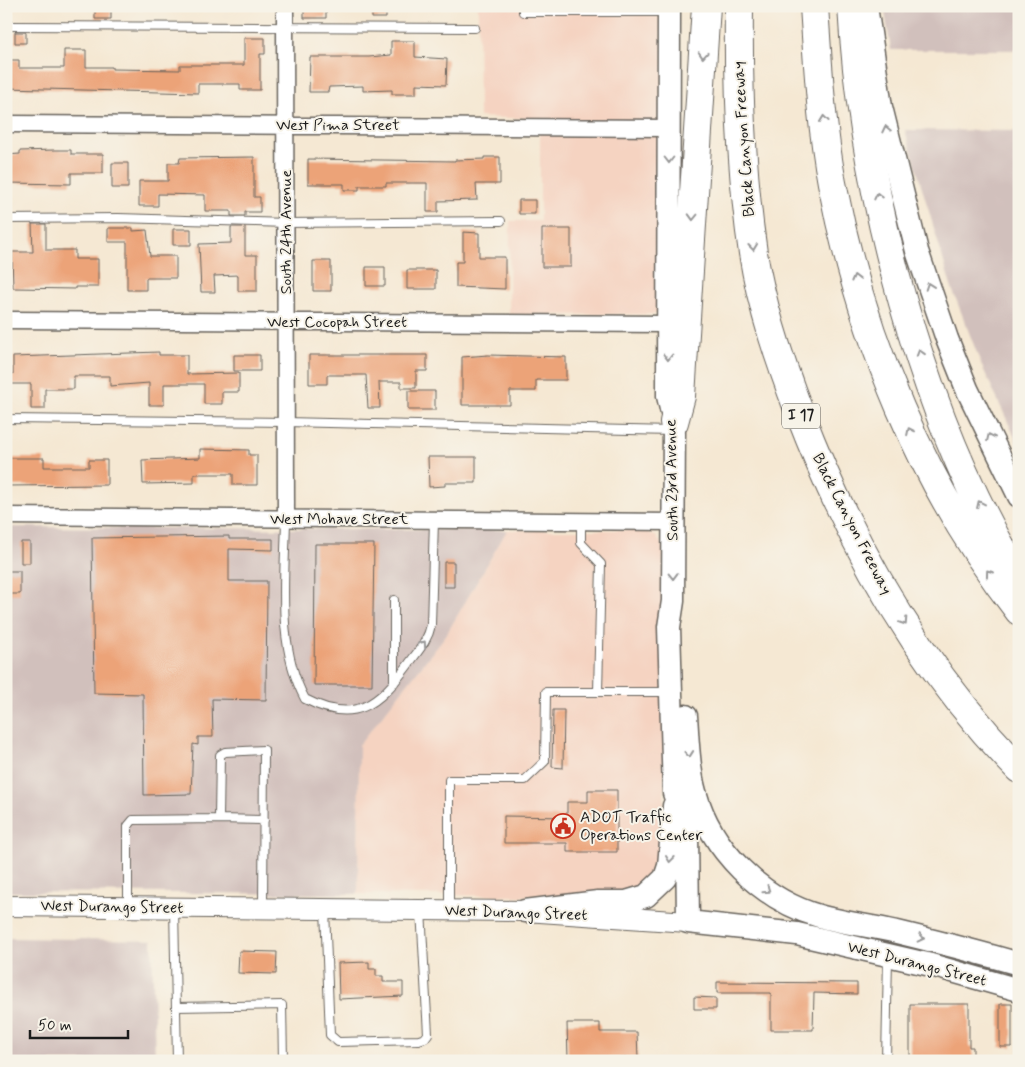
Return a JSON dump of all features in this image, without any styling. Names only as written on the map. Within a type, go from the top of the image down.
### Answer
[{"type":"highway","points":[[674,427],[681,396],[706,6]]},
{"type":"highway","name":"Black Canyon Freeway","points":[[739,6],[740,127],[753,254],[776,353],[825,478],[857,542],[896,610],[946,685],[1019,769]]},
{"type":"highway","points":[[814,6],[824,120],[832,183],[856,283],[905,421],[943,497],[986,569],[1019,611]]},
{"type":"highway","points":[[852,6],[872,168],[908,315],[926,373],[956,453],[992,531],[1019,578]]},
{"type":"main road","points":[[866,6],[881,107],[917,251],[947,339],[967,389],[1019,496]]},
{"type":"main road","name":"South 23rd Avenue","points":[[669,9],[667,324],[668,396],[674,427],[673,601],[669,626],[674,793],[687,831],[688,922]]},
{"type":"main road","points":[[673,601],[695,791],[705,818],[725,851],[753,880],[770,893],[787,903],[819,916],[928,939],[1019,964]]},
{"type":"main road","points":[[525,911],[598,902],[626,902],[646,896],[665,878],[669,866],[674,793]]},
{"type":"main road","name":"West Durango Street","points":[[688,922],[797,934],[888,955],[1018,990]]},
{"type":"street","name":"South 24th Avenue","points":[[285,6],[286,519]]},
{"type":"street","name":"West Pima Street","points":[[6,124],[669,128]]},
{"type":"street","name":"West Cocopah Street","points":[[6,320],[667,324]]},
{"type":"street","name":"West Mohave Street","points":[[6,516],[672,522]]},
{"type":"street","name":"West Durango Street","points":[[6,906],[525,911],[688,922]]},
{"type":"lane","points":[[523,6],[523,12],[669,9]]},
{"type":"lane","points":[[6,26],[475,28]]},
{"type":"lane","points":[[6,219],[118,218],[286,223],[501,221]]},
{"type":"lane","points":[[6,419],[674,427]]},
{"type":"lane","points":[[286,519],[285,638],[292,672],[305,699],[329,710],[360,709],[374,703],[394,683],[428,639],[430,632],[434,520]]},
{"type":"lane","points":[[581,521],[581,543],[601,564],[598,692]]},
{"type":"lane","points":[[394,600],[394,683]]},
{"type":"lane","points":[[448,910],[449,780],[525,780],[545,762],[546,692],[671,692]]},
{"type":"lane","points":[[219,819],[220,755],[230,751],[264,750],[263,909]]},
{"type":"lane","points":[[128,908],[128,826],[133,820],[264,820]]},
{"type":"lane","points":[[174,908],[177,1061]]},
{"type":"lane","points":[[325,909],[330,1035],[338,1042],[419,1040],[425,1038],[428,1034],[421,910]]},
{"type":"lane","points":[[886,1061],[888,955]]},
{"type":"lane","points":[[176,1007],[282,1005],[283,1061]]},
{"type":"shaded area","points":[[478,6],[664,6],[662,314],[509,315],[510,221],[540,221],[540,119],[479,117]]},
{"type":"shaded area","points":[[884,6],[1019,6],[1019,50],[891,50]]},
{"type":"shaded area","points":[[905,130],[1019,131],[1019,446],[982,366],[951,286]]},
{"type":"shaded area","points":[[6,527],[507,530],[446,635],[359,745],[358,894],[6,892]]},
{"type":"shaded area","points":[[507,530],[642,530],[656,536],[664,549],[664,859],[647,887],[604,897],[358,894],[359,745],[446,635]]},
{"type":"shaded area","points":[[6,938],[152,940],[155,1061],[6,1061]]},
{"type":"building","points":[[95,6],[111,6],[111,19],[95,19]]},
{"type":"building","points":[[304,6],[326,6],[326,18],[304,18]]},
{"type":"building","points":[[372,6],[386,6],[386,18],[372,18]]},
{"type":"building","points":[[15,32],[26,32],[26,43],[15,43]]},
{"type":"building","points":[[244,38],[265,38],[265,54],[260,54],[260,90],[240,90],[240,84],[198,84],[198,93],[6,88],[6,60],[19,60],[19,68],[64,68],[64,50],[86,50],[86,67],[180,70],[180,65],[244,65]]},
{"type":"building","points":[[391,41],[415,41],[415,57],[447,59],[446,85],[416,84],[416,94],[392,94],[392,90],[363,91],[363,86],[329,87],[328,92],[309,92],[310,57],[391,55]]},
{"type":"building","points":[[71,150],[71,154],[103,154],[103,173],[71,173],[71,184],[6,183],[6,155],[20,154],[20,151]]},
{"type":"building","points":[[254,157],[254,197],[260,197],[260,212],[245,212],[245,216],[231,216],[231,211],[205,211],[205,195],[158,194],[158,206],[139,206],[139,181],[168,181],[168,163],[179,163],[180,158]]},
{"type":"building","points":[[484,157],[500,157],[500,184],[476,184],[477,200],[438,201],[438,212],[427,212],[427,183],[386,183],[386,186],[359,186],[359,190],[344,190],[344,184],[308,184],[308,159],[455,161],[484,159]]},
{"type":"building","points":[[112,163],[128,163],[128,188],[112,188]]},
{"type":"building","points":[[519,200],[535,200],[535,214],[519,214]]},
{"type":"building","points":[[32,224],[46,224],[46,250],[75,250],[75,259],[98,259],[98,287],[75,287],[75,289],[13,288],[12,252],[33,252]]},
{"type":"building","points":[[231,227],[245,227],[245,255],[257,255],[257,291],[238,291],[238,275],[214,276],[215,292],[201,292],[199,244],[231,243]]},
{"type":"building","points":[[108,228],[133,228],[133,231],[147,230],[150,256],[176,256],[176,278],[146,278],[146,290],[127,290],[127,242],[108,242]]},
{"type":"building","points":[[173,229],[191,229],[191,245],[173,245]]},
{"type":"building","points":[[542,229],[571,229],[571,267],[542,267]]},
{"type":"building","points":[[463,232],[479,233],[479,257],[505,257],[505,289],[456,287],[456,262],[463,262]]},
{"type":"building","points":[[313,261],[331,261],[331,291],[313,291]]},
{"type":"building","points":[[366,267],[385,267],[385,286],[366,286]]},
{"type":"building","points":[[407,270],[436,270],[436,289],[407,289]]},
{"type":"building","points":[[159,352],[159,355],[187,355],[187,374],[239,373],[239,392],[222,392],[222,404],[204,404],[204,384],[164,384],[164,405],[149,405],[149,383],[110,386],[110,376],[74,376],[74,389],[45,389],[45,409],[31,409],[31,384],[7,384],[7,374],[13,374],[13,357]]},
{"type":"building","points":[[234,355],[260,355],[260,371],[234,371]]},
{"type":"building","points":[[309,355],[427,355],[427,371],[416,371],[416,388],[401,388],[401,382],[379,382],[380,408],[368,408],[366,375],[327,375],[327,384],[309,384]]},
{"type":"building","points":[[488,355],[566,357],[566,380],[536,380],[536,391],[510,391],[510,405],[462,405],[462,357]]},
{"type":"building","points":[[408,391],[435,391],[435,410],[408,410]]},
{"type":"building","points":[[200,449],[249,450],[249,455],[257,455],[257,485],[233,485],[233,474],[194,474],[194,483],[143,484],[142,460],[200,458]]},
{"type":"building","points":[[428,457],[476,457],[476,483],[445,483],[445,486],[429,487]]},
{"type":"building","points":[[6,458],[44,458],[44,467],[89,467],[89,460],[107,460],[107,485],[6,486]]},
{"type":"building","points":[[229,536],[229,539],[273,539],[273,550],[229,549],[229,581],[267,581],[266,700],[212,699],[213,737],[198,737],[198,745],[193,744],[191,794],[144,795],[143,694],[94,693],[92,538]]},
{"type":"building","points":[[21,542],[30,542],[30,563],[21,563]]},
{"type":"building","points":[[315,544],[374,544],[372,685],[314,685]]},
{"type":"building","points":[[444,562],[454,562],[454,587],[444,587]]},
{"type":"building","points":[[6,571],[20,571],[20,594],[6,594]]},
{"type":"building","points":[[553,710],[564,710],[563,768],[552,767]]},
{"type":"building","points":[[588,790],[617,790],[617,852],[567,852],[567,843],[504,843],[504,816],[567,817],[567,802],[588,802]]},
{"type":"building","points":[[239,951],[277,952],[276,974],[238,973]]},
{"type":"building","points":[[369,962],[369,969],[376,969],[376,976],[383,976],[383,982],[403,982],[403,996],[339,999],[338,963]]},
{"type":"building","points":[[717,982],[857,983],[857,994],[814,993],[813,1030],[771,1030],[771,993],[717,993]]},
{"type":"building","points":[[694,997],[716,998],[716,1009],[694,1009]]},
{"type":"building","points":[[910,1004],[969,1004],[969,1047],[973,1047],[973,1059],[910,1058]]},
{"type":"building","points":[[1000,1004],[1012,1004],[1012,1047],[1000,1047]]},
{"type":"building","points":[[567,1023],[600,1023],[600,1032],[637,1032],[638,1058],[568,1059]]},
{"type":"place","name":"ADOT Traffic Operations Center","points":[[563,826]]}]
